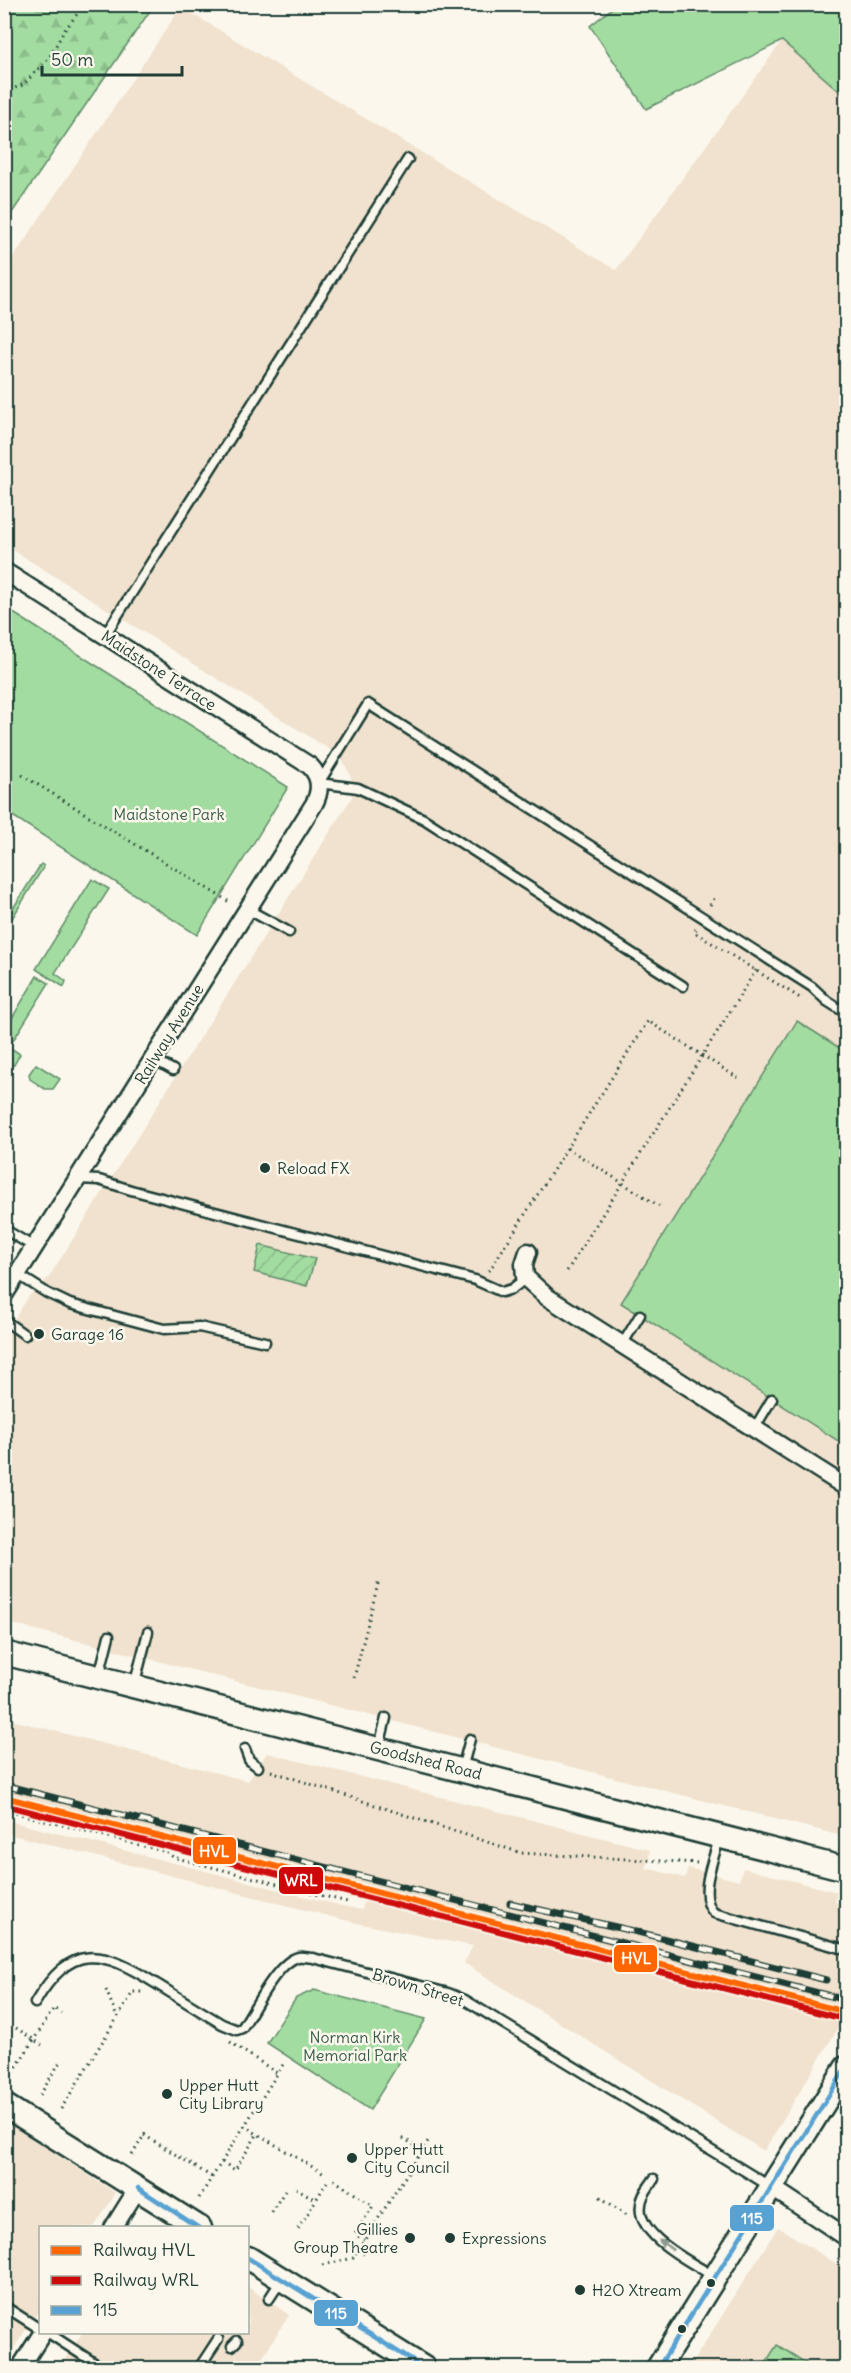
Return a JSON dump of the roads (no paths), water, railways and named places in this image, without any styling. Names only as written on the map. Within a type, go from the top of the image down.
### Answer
[{"type":"street","name":"Maidstone Terrace","points":[[4,571],[105,635],[316,776]]},
{"type":"street","name":"Railway Avenue","points":[[4,1295],[314,804],[319,793],[316,776]]},
{"type":"street","points":[[528,1252],[524,1264],[526,1278],[547,1297],[846,1487]]},
{"type":"street","name":"Goodshed Road","points":[[4,1653],[846,1869]]},
{"type":"street","points":[[658,2368],[846,2068]]},
{"type":"street","points":[[4,2104],[197,2226]]},
{"type":"street","name":"Brown Street","points":[[771,2187],[846,2237]]},
{"type":"street","points":[[114,2226],[138,2188]]},
{"type":"street","points":[[249,2259],[417,2366]]},
{"type":"street","points":[[20,2368],[44,2334]]},
{"type":"lane","points":[[105,635],[408,159]]},
{"type":"lane","points":[[683,986],[424,819],[358,788],[316,776],[368,704],[812,987],[827,1001],[846,1013]]},
{"type":"lane","points":[[246,910],[289,932]]},
{"type":"lane","points":[[153,1059],[172,1070]]},
{"type":"lane","points":[[78,1179],[99,1180],[475,1280],[502,1292],[512,1289],[526,1278]]},
{"type":"lane","points":[[4,1229],[34,1247]]},
{"type":"lane","points":[[17,1274],[41,1290],[70,1304],[164,1329],[199,1327],[265,1342]]},
{"type":"lane","points":[[622,1345],[640,1315]]},
{"type":"lane","points":[[4,1320],[25,1335]]},
{"type":"lane","points":[[754,1429],[772,1399]]},
{"type":"lane","points":[[134,1686],[148,1632]]},
{"type":"lane","points":[[99,1677],[109,1636]]},
{"type":"lane","points":[[378,1748],[386,1718]]},
{"type":"lane","points":[[462,1769],[470,1739]]},
{"type":"lane","points":[[245,1749],[249,1760],[258,1767]]},
{"type":"lane","points":[[720,1835],[706,1895],[714,1912],[840,1948]]},
{"type":"lane","name":"Brown Street","points":[[35,2003],[45,1986],[60,1969],[78,1959],[99,1956],[116,1961],[140,1973],[222,2024],[237,2030],[242,2028],[277,1974],[298,1957],[313,1958],[448,1993],[465,2000],[771,2187]]},
{"type":"lane","points":[[654,2179],[644,2194],[640,2206],[644,2223],[659,2242],[715,2277]]},
{"type":"lane","points":[[269,2299],[282,2279]]},
{"type":"lane","points":[[4,2306],[39,2328]]},
{"type":"lane","points":[[48,2334],[102,2368]]},
{"type":"lane","points":[[199,2368],[218,2338]]},
{"type":"railway","points":[[4,1785],[846,2000]]},
{"type":"railway","points":[[510,1903],[638,1932],[826,1980]]},
{"type":"rail line","name":"HVL","points":[[4,1797],[846,2012]]},
{"type":"rail line","name":"WRL","points":[[4,1805],[844,2019]]},
{"type":"place","name":"Reload FX","points":[[265,1168]]},
{"type":"place","name":"Garage 16","points":[[39,1334]]},
{"type":"place","name":"Upper Hutt City Library","points":[[167,2094]]},
{"type":"place","name":"Upper Hutt City Council","points":[[352,2158]]},
{"type":"place","name":"Gillies Group Theatre","points":[[410,2238]]},
{"type":"place","name":"Expressions","points":[[450,2238]]},
{"type":"place","name":"H2O Xtream","points":[[580,2290]]},
{"type":"park label","name":"Maidstone Park","points":[[169,814]]},
{"type":"park label","name":"Norman Kirk Memorial Park","points":[[355,2046]]}]
